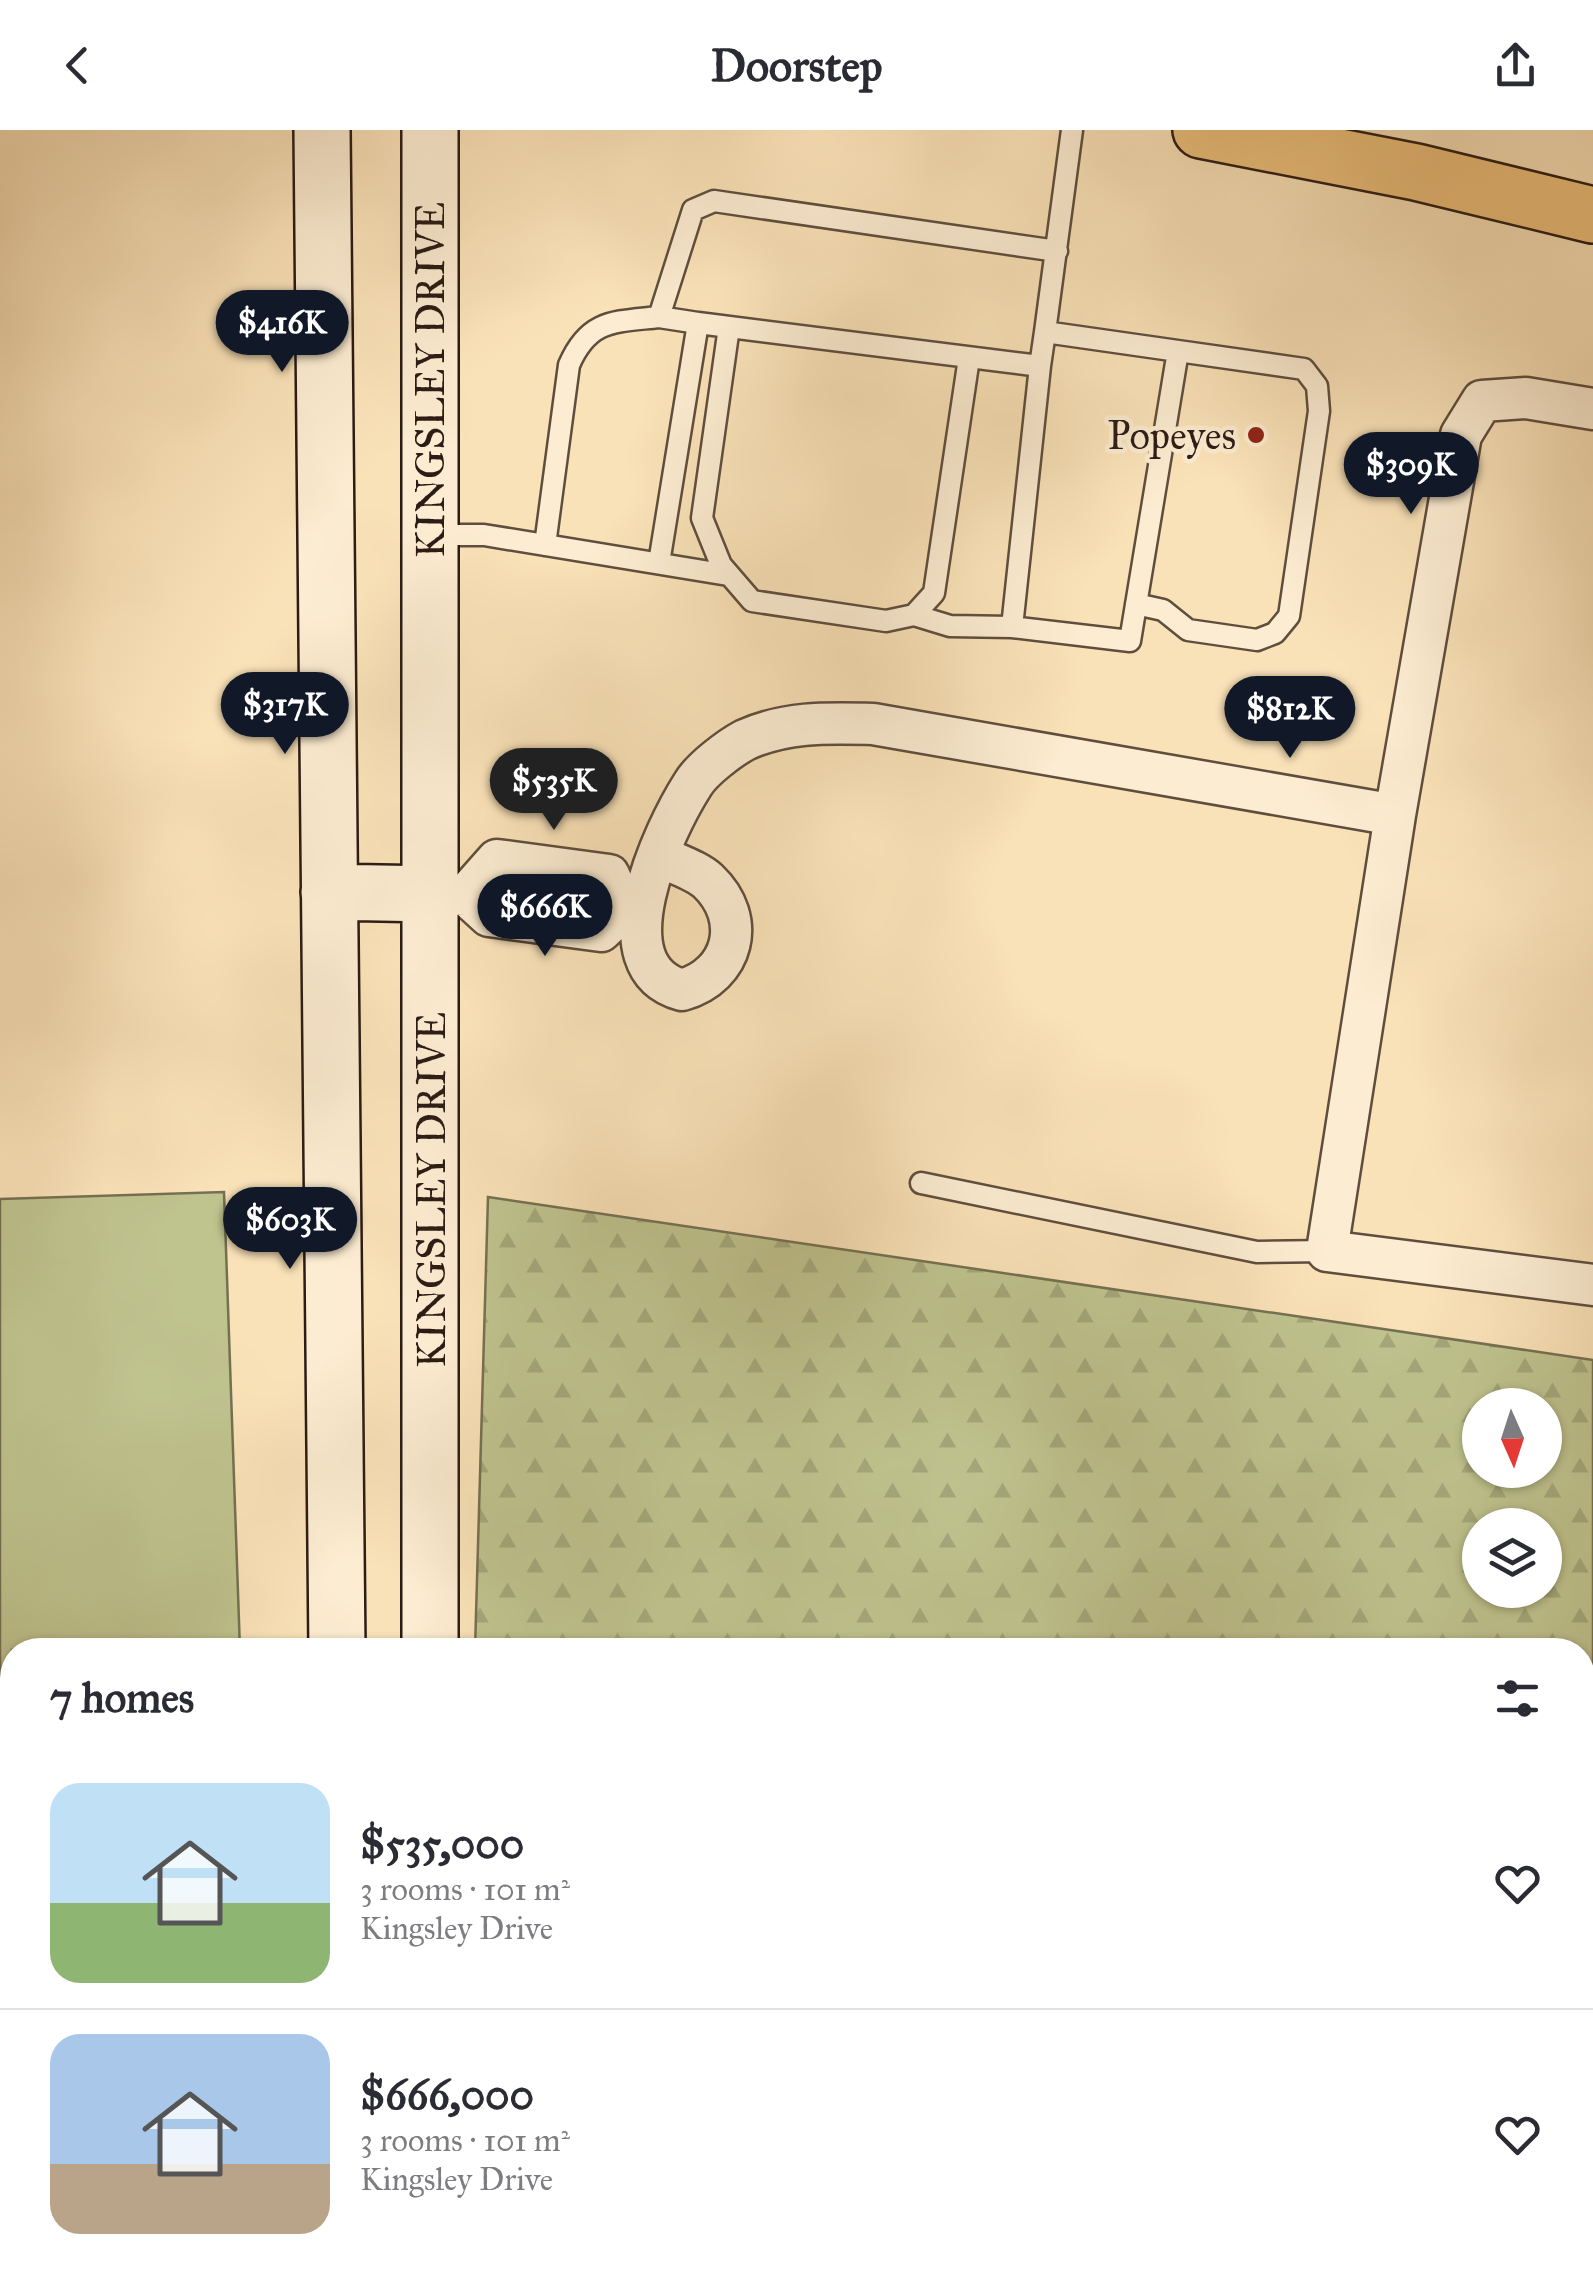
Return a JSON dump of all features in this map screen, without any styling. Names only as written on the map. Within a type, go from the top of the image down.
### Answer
[{"type":"main road","points":[[1202,130],[1416,172],[1593,215]]},
{"type":"street","points":[[322,130],[337,1638]]},
{"type":"street","name":"KINGSLEY DRIVE","points":[[430,130],[430,535],[449,894],[430,1638]]},
{"type":"street","points":[[1593,409],[1526,398],[1482,401],[1461,435],[1395,814],[1327,1251],[1593,1285]]},
{"type":"street","points":[[329,892],[449,894],[488,916],[601,931],[631,911],[695,780],[743,741],[798,723],[873,724],[1395,814]]},
{"type":"street","points":[[449,894],[497,860],[609,875],[631,911],[642,951],[656,978],[682,990],[705,983],[723,966],[730,929],[721,895],[705,878],[660,856]]},
{"type":"lane","points":[[1012,628],[1040,366],[1072,130]]},
{"type":"lane","points":[[659,317],[694,210],[714,200],[1057,252]]},
{"type":"lane","points":[[545,545],[569,365],[578,343],[602,324],[659,317],[1040,366]]},
{"type":"lane","points":[[659,563],[698,323]]},
{"type":"lane","points":[[729,327],[702,518],[728,576],[752,601],[886,621],[914,615],[950,626],[1012,628],[1130,641],[1178,351]]},
{"type":"lane","points":[[1045,332],[1304,369],[1317,386],[1319,412],[1289,616],[1275,633],[1257,640],[1188,630],[1162,610],[1136,604]]},
{"type":"lane","points":[[914,615],[934,594],[969,358]]},
{"type":"lane","points":[[430,535],[484,535],[728,576]]},
{"type":"lane","points":[[921,1183],[1258,1252],[1327,1251]]},
{"type":"green space","points":[[224,1192],[240,1638],[0,1638],[0,1199]]},
{"type":"green space","points":[[488,1197],[1593,1360],[1593,1638],[475,1638]]},
{"type":"place","name":"Popeyes","points":[[1256,435]]}]
